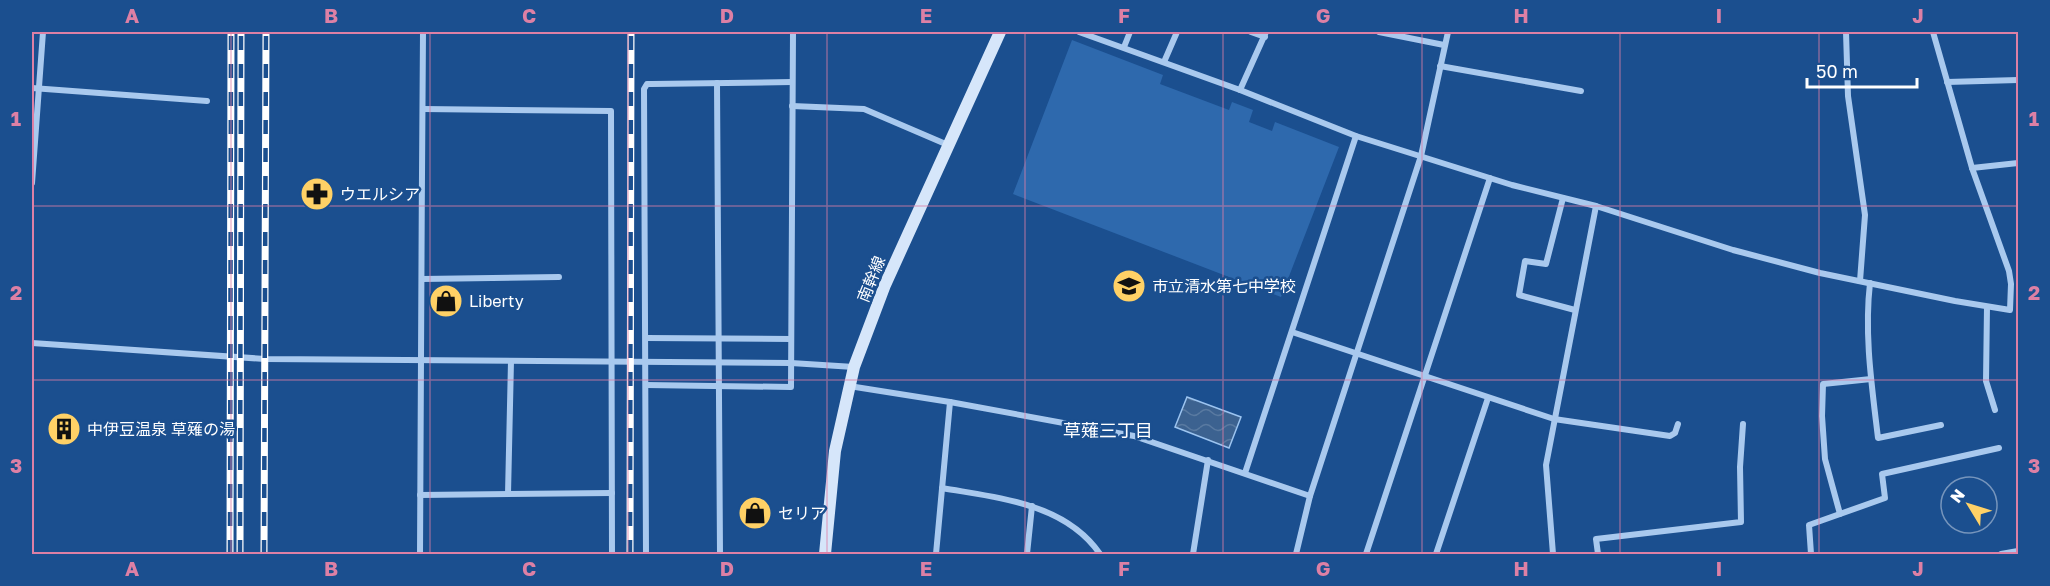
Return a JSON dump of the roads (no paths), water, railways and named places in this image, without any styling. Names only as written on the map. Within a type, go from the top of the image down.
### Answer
[{"type":"main road","name":"南幹線","points":[[825,555],[835,451],[854,367],[885,285],[1000,32]]},
{"type":"street","points":[[32,183],[35,88],[43,32]]},
{"type":"street","points":[[420,555],[423,32]]},
{"type":"street","points":[[646,385],[791,387],[793,32]]},
{"type":"street","points":[[1079,32],[1240,90],[1356,136],[1491,178],[1596,206],[1733,250],[1860,281],[2019,312]]},
{"type":"street","points":[[1124,47],[1130,32]]},
{"type":"street","points":[[1164,62],[1177,32]]},
{"type":"street","points":[[1240,90],[1265,34],[1251,32]]},
{"type":"street","points":[[1379,32],[1444,45]]},
{"type":"street","points":[[1296,555],[1310,496],[1421,156],[1448,32]]},
{"type":"street","points":[[1846,32],[1848,96],[1865,215],[1860,281]]},
{"type":"street","points":[[1933,32],[1972,168],[2009,271],[2010,310]]},
{"type":"street","points":[[1440,66],[1581,91]]},
{"type":"street","points":[[1947,82],[2019,80]]},
{"type":"street","points":[[646,555],[644,89],[647,84],[792,82]]},
{"type":"street","points":[[717,83],[720,555]]},
{"type":"street","points":[[35,88],[207,101]]},
{"type":"street","points":[[792,106],[864,109],[948,145]]},
{"type":"street","points":[[423,109],[611,111],[612,555]]},
{"type":"street","points":[[1245,473],[1356,136]]},
{"type":"street","points":[[1972,168],[2019,163]]},
{"type":"street","points":[[1366,555],[1491,178]]},
{"type":"street","points":[[1563,198],[1546,264],[1525,261],[1519,295],[1575,310]]},
{"type":"street","points":[[1553,555],[1546,465],[1596,206]]},
{"type":"street","points":[[422,279],[560,277]]},
{"type":"street","points":[[1870,283],[1866,314],[1878,438],[1941,425]]},
{"type":"street","points":[[1987,306],[1986,381],[1995,410]]},
{"type":"street","points":[[1292,332],[1554,419],[1670,436],[1676,433],[1678,424]]},
{"type":"street","points":[[646,338],[791,339]]},
{"type":"street","points":[[32,343],[265,359],[791,363],[854,367]]},
{"type":"street","points":[[508,494],[511,361]]},
{"type":"street","points":[[1840,514],[1825,459],[1822,416],[1823,384],[1871,379]]},
{"type":"street","points":[[849,386],[1120,432],[1310,496]]},
{"type":"street","points":[[1436,555],[1488,398]]},
{"type":"street","points":[[936,555],[950,402]]},
{"type":"street","points":[[1598,555],[1596,539],[1741,522],[1740,467],[1743,424]]},
{"type":"street","points":[[1811,555],[1809,525],[1885,498],[1882,474],[1999,448]]},
{"type":"street","points":[[1193,555],[1208,460]]},
{"type":"street","points":[[942,488],[1032,506],[1049,513],[1071,525],[1100,555]]},
{"type":"street","points":[[420,495],[612,493]]},
{"type":"street","points":[[1027,555],[1032,506]]},
{"type":"street","points":[[2001,555],[2019,551]]},
{"type":"water","points":[[1187,397],[1241,417],[1229,448],[1175,427]]},
{"type":"railway","points":[[230,554],[231,32]]},
{"type":"railway","points":[[240,554],[241,32]]},
{"type":"railway","points":[[264,554],[266,32]]},
{"type":"railway","points":[[630,554],[631,32]]},
{"type":"place","name":"ウエルシア","points":[[317,194]]},
{"type":"place","name":"市立清水第七中学校","points":[[1129,286]]},
{"type":"place","name":"Liberty","points":[[446,301]]},
{"type":"place","name":"中伊豆温泉 草薙の湯","points":[[64,429]]},
{"type":"place","name":"セリア","points":[[755,513]]},
{"type":"district","name":"草薙三丁目","points":[[1108,431]]}]
